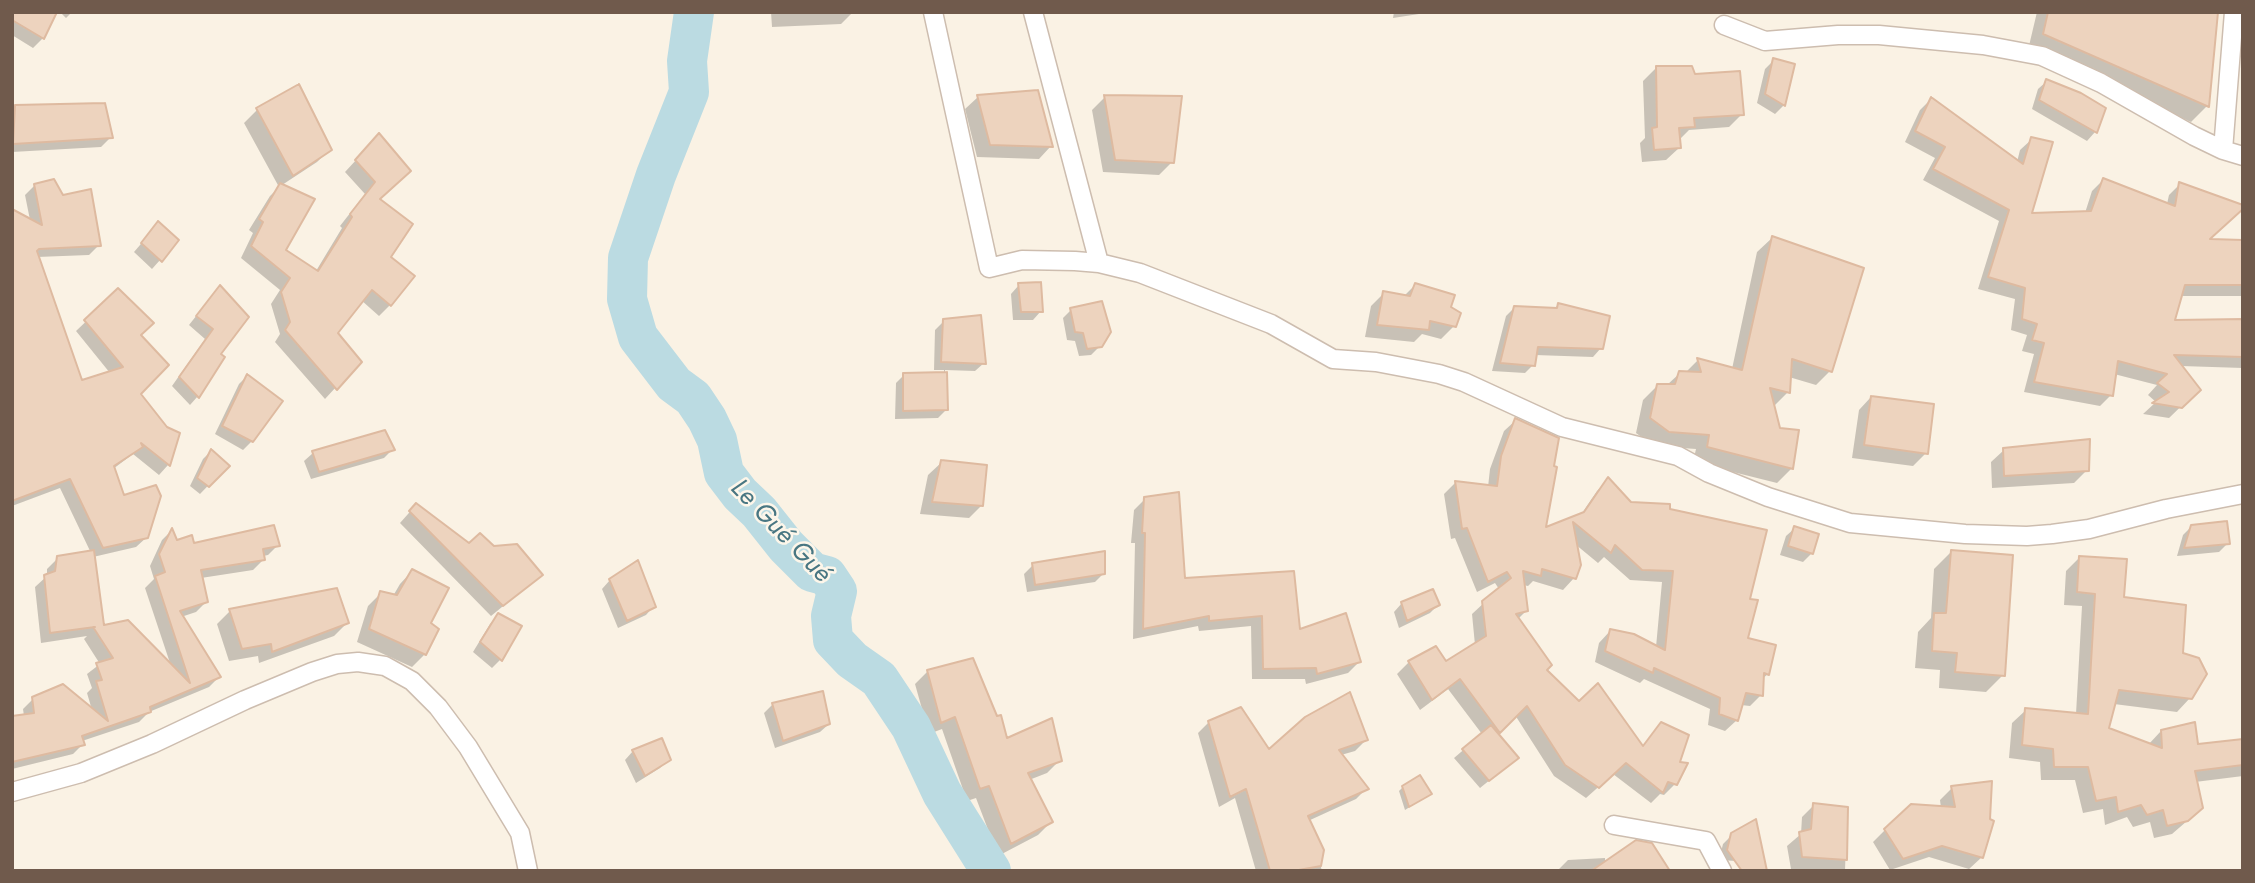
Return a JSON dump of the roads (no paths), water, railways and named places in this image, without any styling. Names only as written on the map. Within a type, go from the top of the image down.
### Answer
[{"type":"street","points":[[933,12],[989,268],[1022,260],[1099,263],[1140,273],[1271,324],[1333,359],[1376,362],[1439,374],[1464,382],[1562,427],[1678,456],[1709,473],[1768,497],[1850,523],[1952,533],[2027,536],[2089,529],[2166,509],[2243,494]]},
{"type":"street","points":[[1033,12],[1099,263]]},
{"type":"street","points":[[2223,150],[2234,12]]},
{"type":"street","points":[[1724,25],[1765,41],[1838,35],[1879,35],[1983,45],[2042,56],[2101,83],[2223,150],[2243,156]]},
{"type":"street","points":[[12,792],[81,773],[152,744],[312,671],[358,662],[385,666],[412,681],[438,707],[468,747],[520,833],[528,871]]},
{"type":"street","points":[[1614,825],[1706,841],[1722,871]]},
{"type":"waterway","name":"Le Gué Gué","points":[[694,12],[687,61],[689,92],[656,175],[628,258],[627,299],[638,337],[674,384],[693,398],[707,419],[717,440],[724,473],[740,494],[759,512],[786,546],[812,572],[827,576],[837,591],[831,616],[833,640],[852,660],[879,679],[911,727],[942,793],[991,871]]}]
